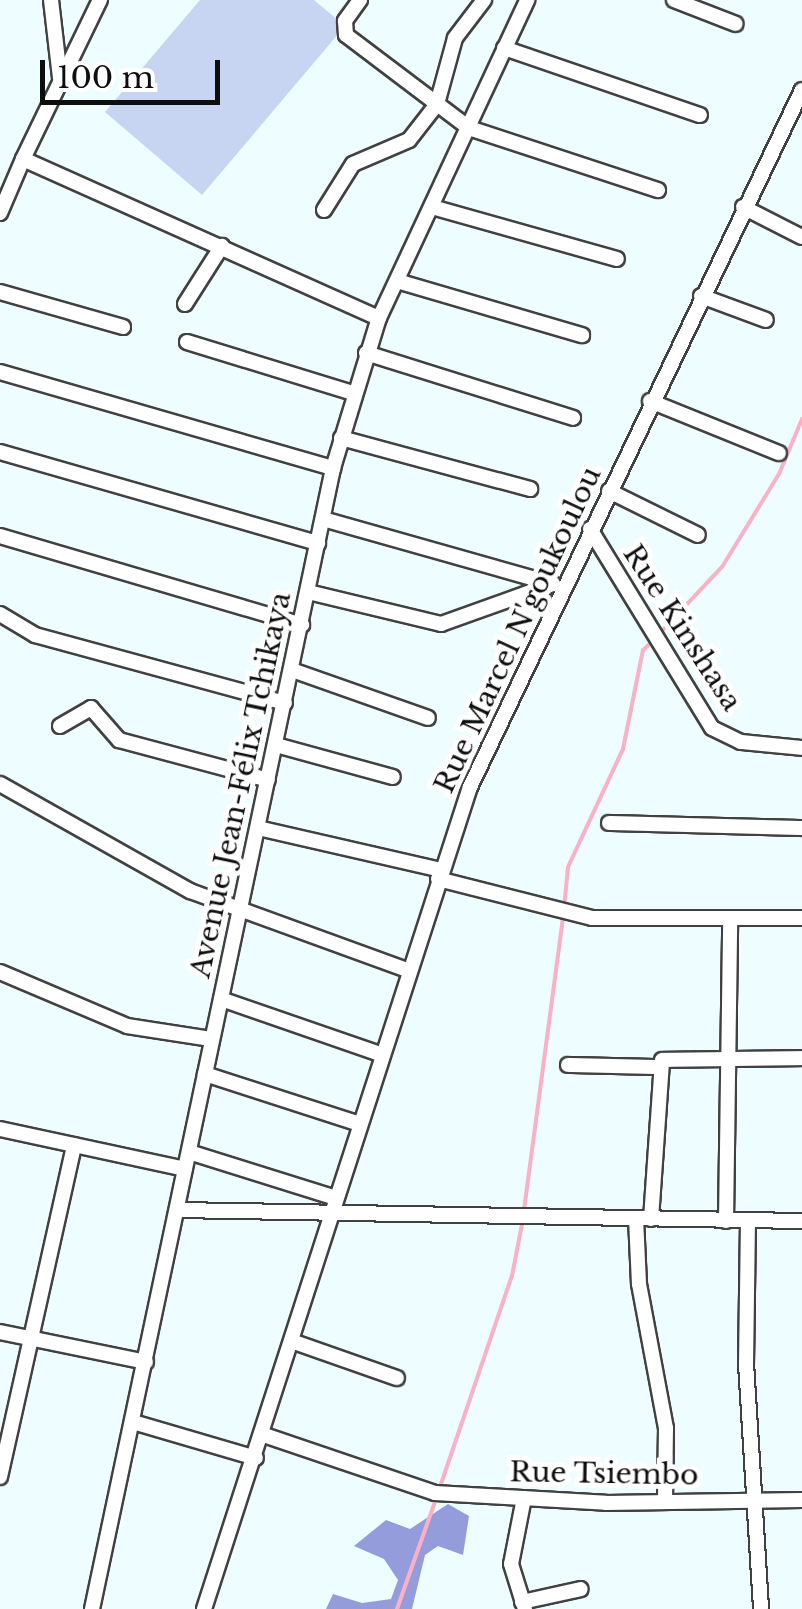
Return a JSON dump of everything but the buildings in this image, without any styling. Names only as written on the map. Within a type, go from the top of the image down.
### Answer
[{"type":"street","points":[[51,0],[60,78]]},
{"type":"street","points":[[0,213],[60,78],[100,0]]},
{"type":"street","points":[[360,0],[345,21],[346,35],[468,128],[658,190]]},
{"type":"street","points":[[324,210],[353,164],[408,140],[437,104],[455,38],[484,0]]},
{"type":"street","name":"Avenue Jean-Félix Tchikaya","points":[[92,1609],[341,438],[380,318],[527,0]]},
{"type":"street","points":[[674,0],[736,24]]},
{"type":"street","points":[[504,48],[700,115]]},
{"type":"street","name":"Rue Marcel N'goukoulou","points":[[204,1609],[294,1342],[440,874],[491,738],[557,586],[609,491],[802,90]]},
{"type":"street","points":[[23,159],[380,318]]},
{"type":"street","points":[[743,207],[802,237]]},
{"type":"street","points":[[432,208],[617,259]]},
{"type":"street","points":[[184,304],[222,246]]},
{"type":"street","points":[[397,280],[582,334]]},
{"type":"street","points":[[0,292],[123,327]]},
{"type":"street","points":[[701,296],[766,320]]},
{"type":"street","points":[[187,342],[353,394]]},
{"type":"street","points":[[366,353],[574,418]]},
{"type":"street","points":[[0,372],[333,468]]},
{"type":"street","points":[[650,401],[779,453]]},
{"type":"street","points":[[341,438],[530,488]]},
{"type":"street","points":[[0,452],[318,542]]},
{"type":"street","points":[[609,491],[698,534]]},
{"type":"street","points":[[322,519],[557,586]]},
{"type":"street","name":"Rue Kinshasa","points":[[590,529],[712,728],[741,742],[802,748]]},
{"type":"street","points":[[0,536],[302,625]]},
{"type":"street","points":[[308,592],[441,624],[557,586]]},
{"type":"street","points":[[0,614],[35,634],[285,703]]},
{"type":"street","points":[[292,670],[428,718]]},
{"type":"street","points":[[60,726],[91,708],[119,740],[268,780]]},
{"type":"street","points":[[276,745],[394,777]]},
{"type":"street","points":[[0,784],[240,914],[410,971]]},
{"type":"street","points":[[609,823],[802,828]]},
{"type":"street","points":[[258,828],[592,918],[802,918]]},
{"type":"street","points":[[726,1221],[730,919]]},
{"type":"street","points":[[0,972],[127,1026],[211,1040]]},
{"type":"street","points":[[221,999],[383,1055]]},
{"type":"street","points":[[665,1502],[666,1428],[640,1284],[658,1067],[668,1055],[802,1058]]},
{"type":"street","points":[[568,1065],[658,1067]]},
{"type":"street","points":[[204,1074],[360,1124]]},
{"type":"street","points":[[0,1129],[186,1169]]},
{"type":"street","points":[[0,1477],[74,1144]]},
{"type":"street","points":[[189,1152],[334,1205]]},
{"type":"street","points":[[177,1210],[334,1205],[521,1217],[802,1222]]},
{"type":"street","points":[[748,1221],[754,1501],[761,1609]]},
{"type":"street","points":[[0,1332],[146,1362]]},
{"type":"street","points":[[294,1342],[397,1378]]},
{"type":"street","points":[[133,1422],[256,1458]]},
{"type":"street","name":"Rue Tsiembo","points":[[264,1435],[406,1487],[524,1498],[802,1500]]},
{"type":"street","points":[[524,1498],[511,1564],[524,1606],[581,1589]]},
{"type":"shaded area","points":[[200,0],[314,0],[345,26],[202,195],[105,112]]},
{"type":"shaded area","points":[[448,1504],[469,1516],[463,1555],[438,1546],[425,1555],[412,1609],[326,1609],[333,1594],[362,1603],[391,1599],[398,1580],[384,1559],[354,1546],[386,1520],[410,1529]]},
{"type":"waterway","points":[[659,634],[722,567],[779,474],[802,419]]},
{"type":"waterway","points":[[564,908],[568,867],[623,749],[643,650],[653,641]]},
{"type":"waterway","points":[[524,1210],[563,917]]},
{"type":"waterway","points":[[440,1487],[512,1276],[523,1219]]},
{"type":"waterway","points":[[397,1609],[437,1496]]}]
